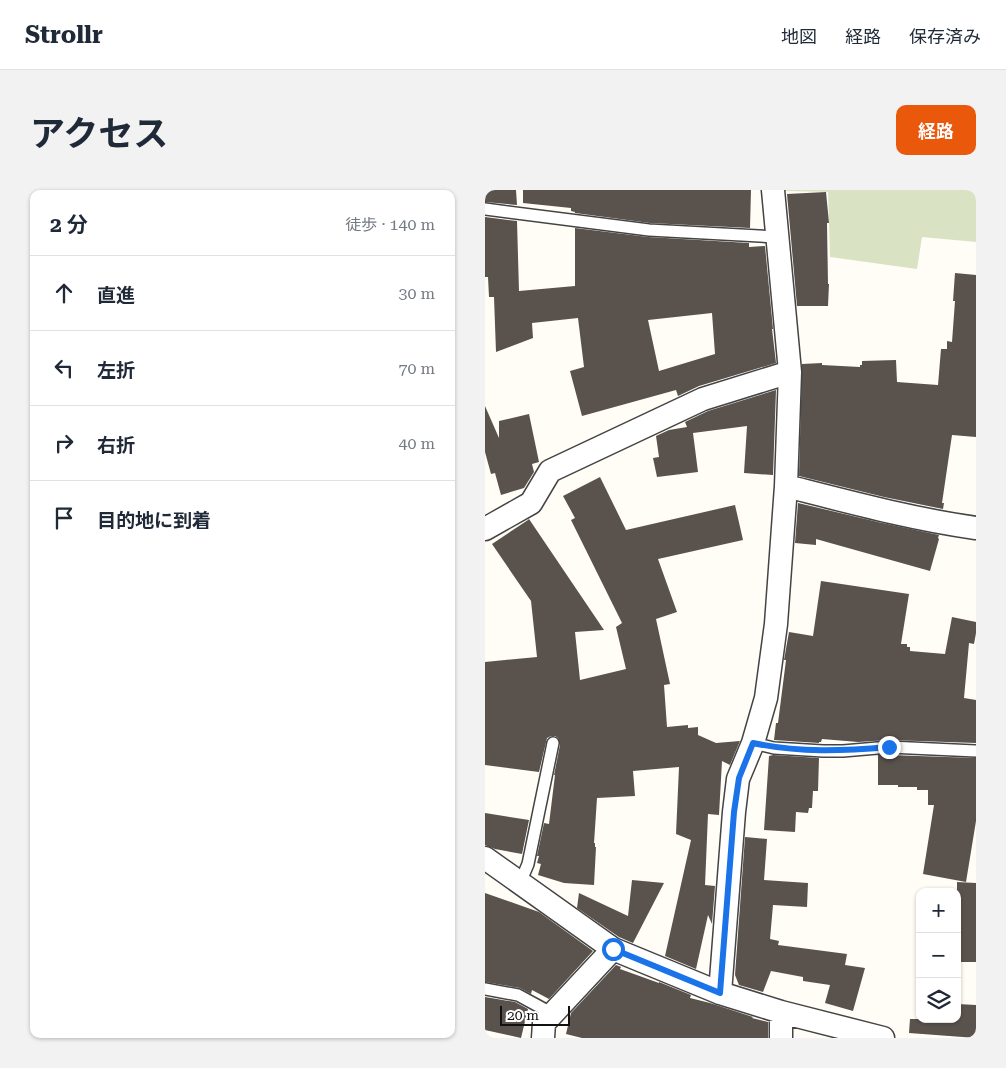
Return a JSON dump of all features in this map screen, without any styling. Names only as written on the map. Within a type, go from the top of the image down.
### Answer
[{"type":"street","points":[[720,993],[734,812],[739,778],[753,743],[766,698],[776,624],[786,486],[790,372],[773,190]]},
{"type":"street","points":[[485,529],[531,503],[550,471],[703,399],[790,372]]},
{"type":"street","points":[[786,486],[926,519],[976,528]]},
{"type":"street","points":[[485,858],[613,949],[720,993],[781,1012],[883,1038]]},
{"type":"street","points":[[543,1038],[544,1023],[613,949]]},
{"type":"street","points":[[781,1012],[781,1038]]},
{"type":"lane","points":[[485,209],[649,230],[777,237]]},
{"type":"lane","points":[[520,883],[528,864],[553,743]]},
{"type":"lane","points":[[753,743],[774,748],[823,751],[889,747],[976,751]]},
{"type":"lane","points":[[485,989],[518,995],[553,1014]]},
{"type":"green space","points":[[785,190],[976,190],[976,242],[922,237],[917,269],[830,257],[828,192]]},
{"type":"building","points":[[485,190],[516,190],[517,205],[485,202]]},
{"type":"building","points":[[523,190],[751,190],[750,228],[650,223],[575,213],[571,211],[571,208],[523,203]]},
{"type":"building","points":[[826,192],[829,223],[827,223],[828,306],[797,306],[787,194]]},
{"type":"building","points":[[485,217],[517,221],[519,291],[575,286],[575,228],[648,237],[749,243],[749,247],[765,246],[776,363],[699,386],[678,396],[676,390],[582,416],[570,371],[584,367],[578,318],[532,323],[533,338],[496,352],[494,297],[489,297],[488,277],[485,277]],"holes":[[[712,313],[715,354],[659,371],[648,320]]]},
{"type":"building","points":[[955,273],[976,275],[976,437],[952,435],[942,503],[944,503],[943,509],[799,476],[802,364],[822,363],[822,365],[860,367],[862,361],[896,360],[897,382],[938,385],[941,349],[947,349],[947,341],[952,342]]},
{"type":"building","points":[[776,390],[773,475],[744,473],[747,426],[693,433],[698,472],[657,477],[653,458],[659,457],[656,436],[669,430],[687,427],[685,422],[708,411]]},
{"type":"building","points":[[485,406],[499,438],[499,421],[529,414],[539,462],[532,464],[534,472],[524,488],[501,495],[495,473],[491,474],[485,452]]},
{"type":"building","points":[[600,477],[626,530],[735,505],[743,540],[658,559],[677,612],[656,619],[670,684],[664,685],[667,727],[688,725],[688,728],[698,727],[698,735],[716,743],[740,741],[730,765],[722,761],[719,815],[708,814],[705,885],[715,886],[712,924],[708,915],[696,969],[665,956],[691,840],[676,834],[679,767],[633,771],[635,796],[597,798],[594,885],[564,883],[538,875],[541,864],[537,863],[539,856],[537,856],[544,823],[549,824],[554,775],[560,745],[558,738],[551,736],[547,738],[539,772],[485,765],[485,662],[537,657],[531,601],[492,544],[529,519],[604,630],[575,632],[580,680],[626,669],[616,627],[622,623],[571,520],[575,518],[563,496]]},
{"type":"building","points":[[798,503],[939,535],[930,571],[816,539],[816,545],[795,543]]},
{"type":"building","points":[[821,581],[909,594],[901,644],[907,644],[907,647],[910,647],[910,651],[945,654],[952,617],[976,622],[974,644],[969,643],[964,698],[976,700],[976,743],[889,740],[858,742],[822,739],[819,743],[774,740],[776,723],[778,723],[786,660],[784,660],[789,632],[813,636]]},
{"type":"building","points":[[878,755],[976,758],[976,821],[966,882],[923,874],[934,805],[928,805],[928,790],[917,790],[917,787],[898,787],[898,785],[878,785]]},
{"type":"building","points":[[769,756],[819,758],[818,791],[813,791],[812,808],[809,808],[808,813],[796,812],[795,832],[764,830]]},
{"type":"building","points":[[485,813],[529,820],[522,854],[495,849],[485,845]]},
{"type":"building","points":[[745,837],[767,839],[764,880],[808,883],[807,907],[773,905],[770,939],[779,941],[778,945],[847,954],[845,965],[865,968],[853,1011],[825,1003],[830,985],[803,981],[803,977],[771,971],[763,992],[739,985],[735,975]]},
{"type":"building","points":[[632,880],[664,883],[633,943],[619,937],[577,908],[579,893],[628,916]]},
{"type":"building","points":[[957,882],[976,883],[976,962],[961,962],[961,888],[957,888]]},
{"type":"building","points":[[485,893],[539,912],[593,951],[549,999],[532,990],[531,994],[520,988],[485,982]]},
{"type":"building","points":[[616,965],[621,967],[620,969],[691,995],[690,998],[768,1022],[768,1038],[582,1038],[566,1034],[571,1013]]},
{"type":"building","points":[[485,997],[515,1002],[528,1009],[521,1038],[485,1030]]},
{"type":"building","points":[[961,1004],[976,1005],[976,1038],[909,1033],[910,1019],[916,1019],[916,1023],[961,1023]]},
{"type":"route","points":[[613,949],[720,993],[734,812],[739,778],[753,743],[774,748],[823,751],[889,747]]}]
